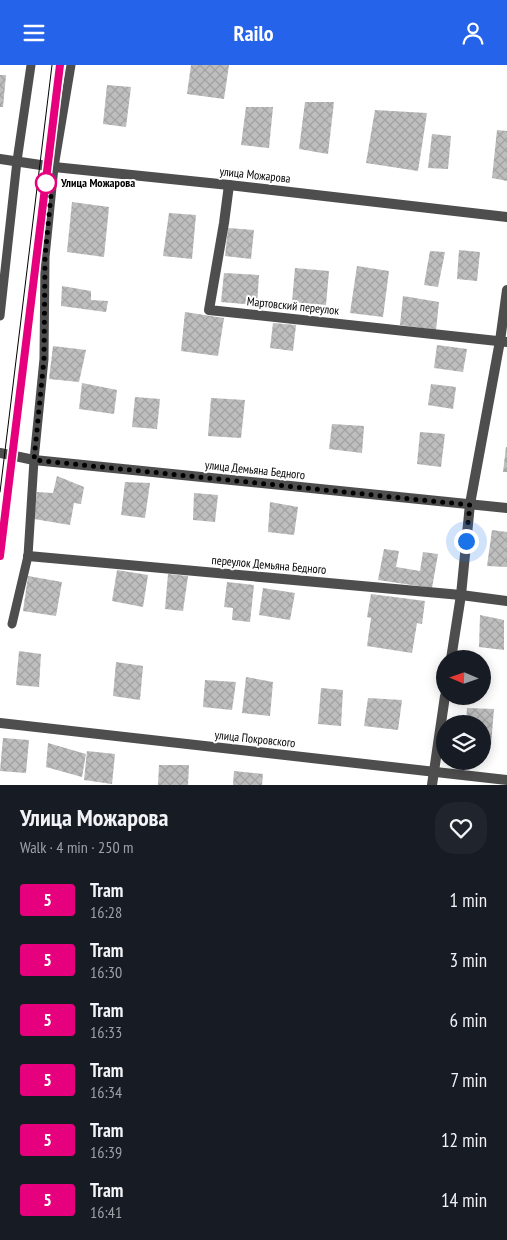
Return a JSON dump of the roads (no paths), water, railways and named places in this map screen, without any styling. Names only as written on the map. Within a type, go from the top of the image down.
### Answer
[{"type":"street","name":"улица Можарова","points":[[0,159],[54,167],[507,217]]},
{"type":"street","name":"Мартовский переулок","points":[[229,185],[209,309],[504,341]]},
{"type":"street","points":[[452,650],[461,595],[470,505],[504,341],[507,290]]},
{"type":"street","name":"улица Демьяна Бедного","points":[[0,453],[34,460],[507,508]]},
{"type":"street","name":"переулок Демьяна Бедного","points":[[28,556],[461,595],[507,601]]},
{"type":"street","points":[[432,785],[445,705]]},
{"type":"street","name":"улица Покровского","points":[[0,723],[507,780]]},
{"type":"lane","points":[[0,316],[17,161],[31,65]]},
{"type":"lane","points":[[12,623],[28,556],[34,460],[44,359],[45,257],[54,167],[71,65]]},
{"type":"tram line","points":[[0,492],[52,65]]},
{"type":"tram line","points":[[0,557],[60,65]]},
{"type":"tram line","name":"5","points":[[0,556],[60,65]]},
{"type":"place","name":"Улица Можарова","points":[[46,183]]}]
